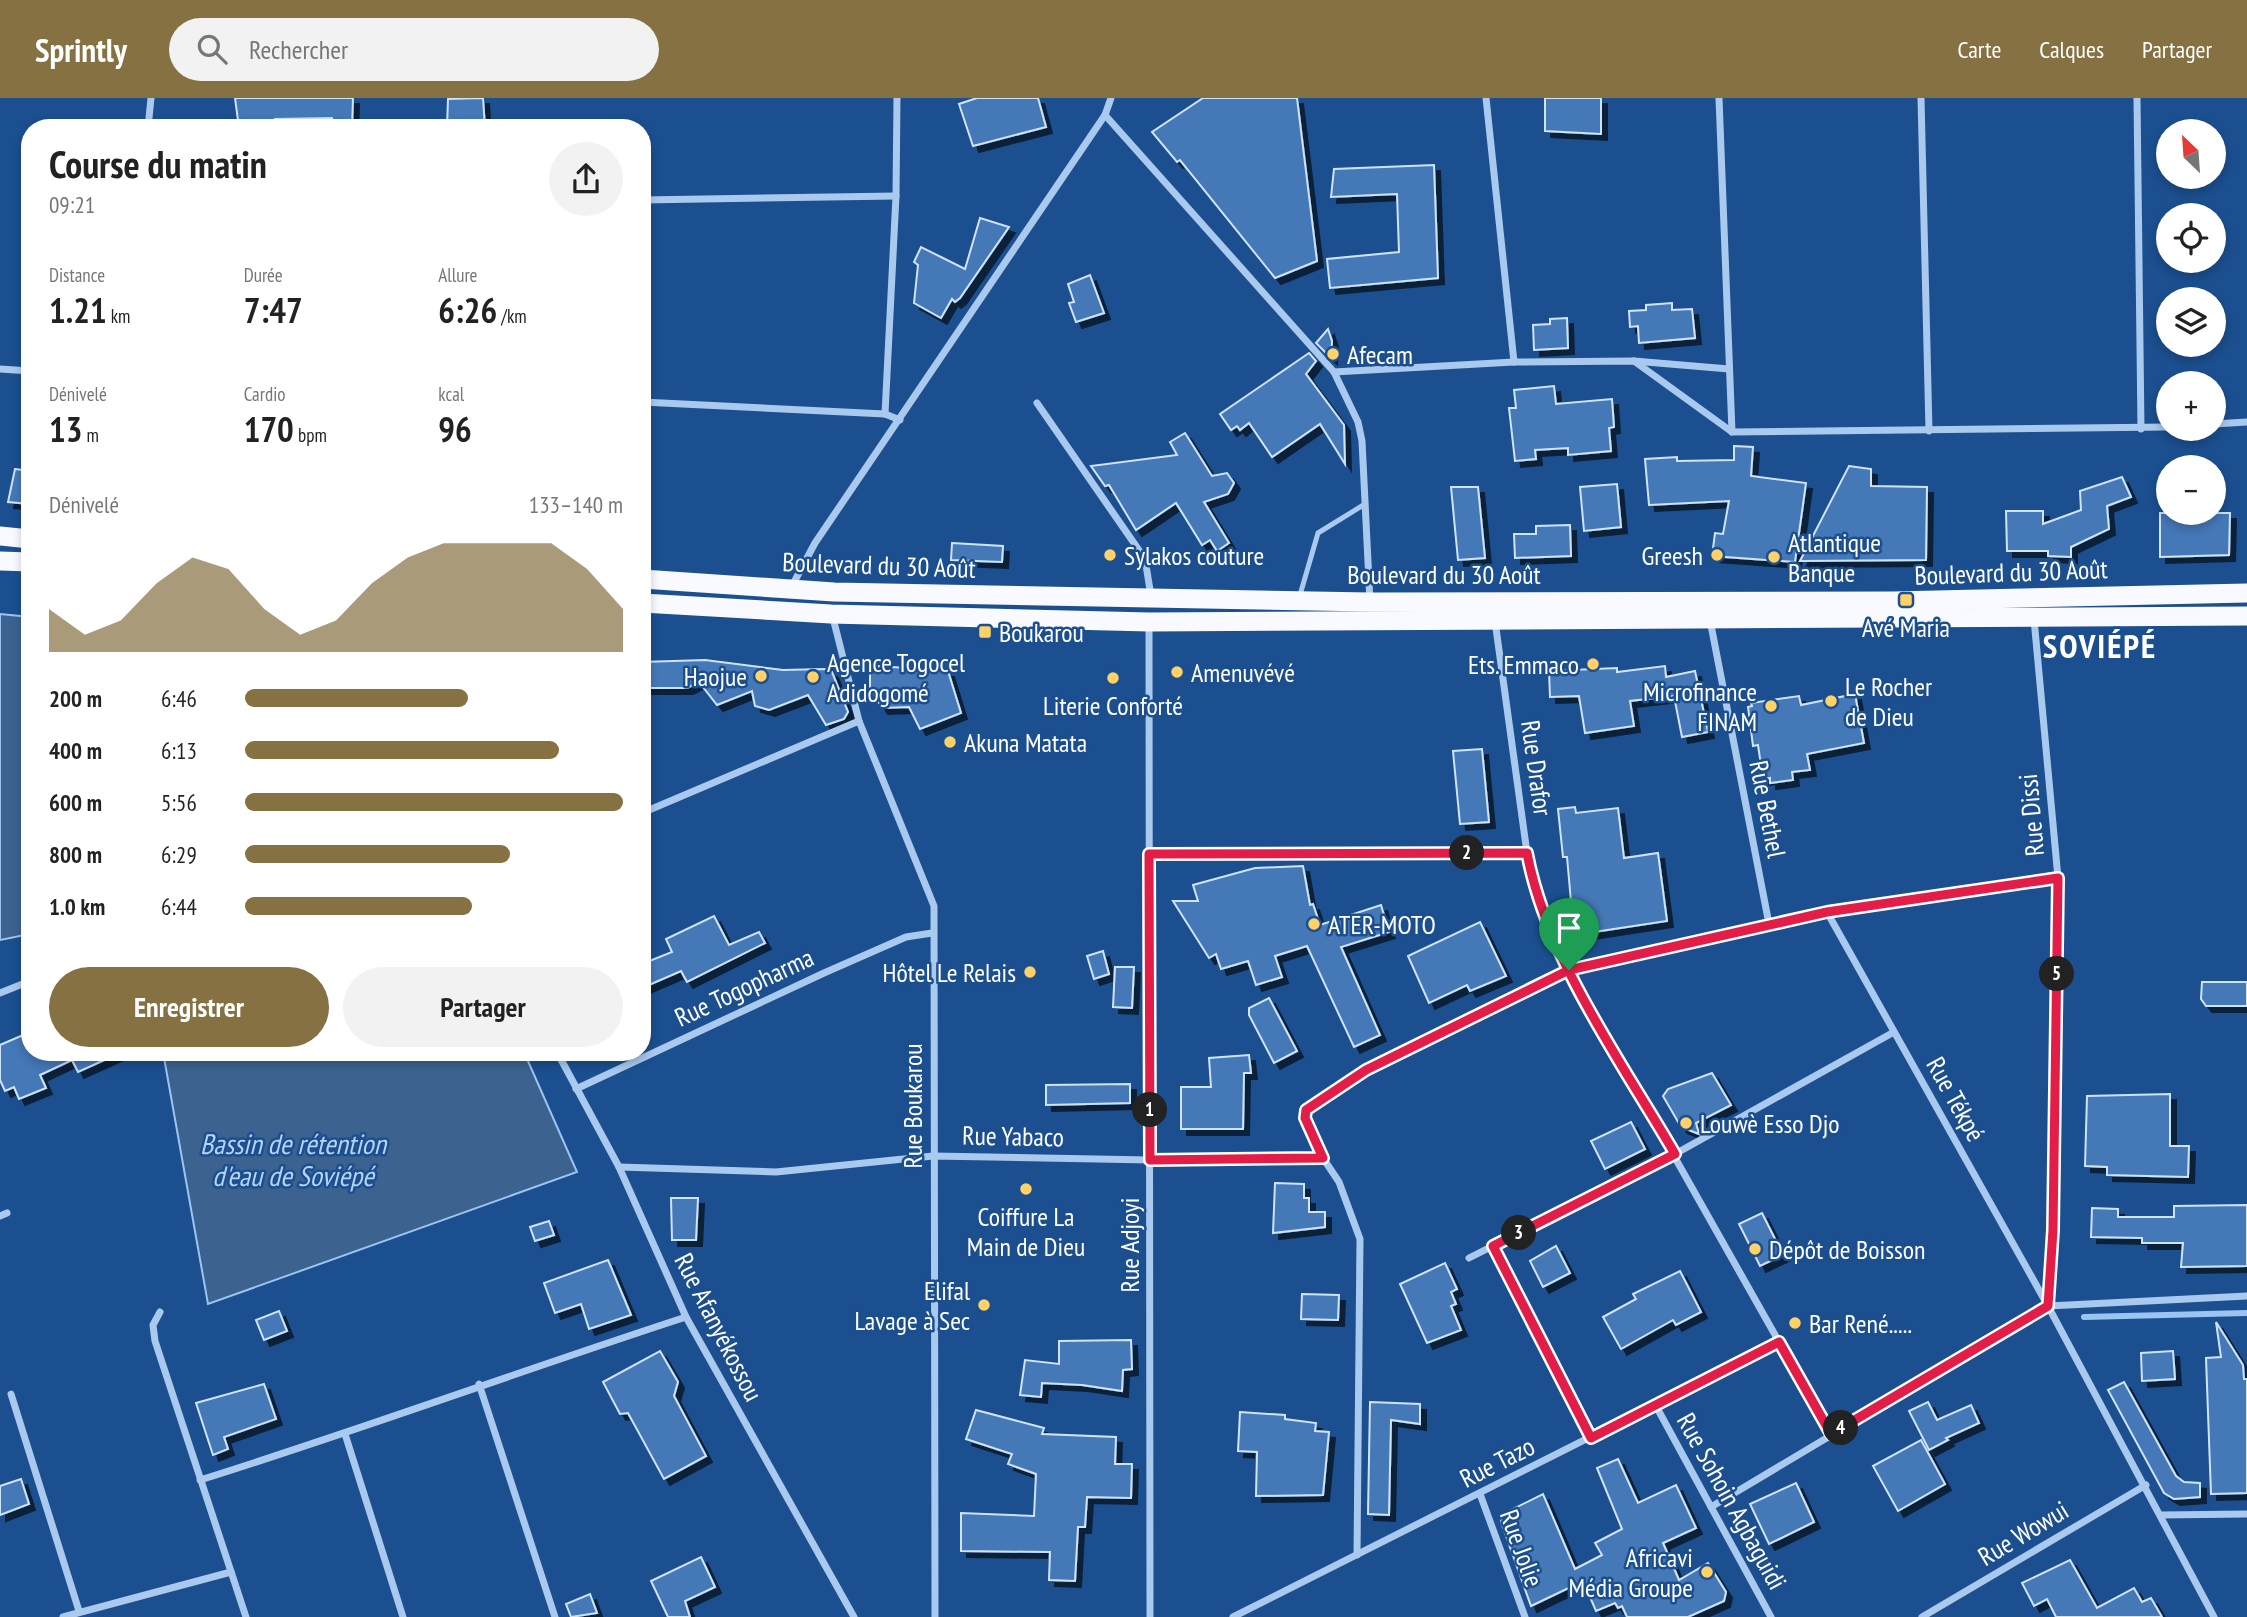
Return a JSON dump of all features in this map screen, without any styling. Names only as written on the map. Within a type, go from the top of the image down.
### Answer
[{"type":"highway","points":[[0,536],[21,538]]},
{"type":"highway","points":[[0,561],[21,562]]},
{"type":"highway","name":"Boulevard du 30 Août","points":[[651,580],[834,592],[1370,602],[1893,601],[2247,593]]},
{"type":"highway","points":[[789,610],[791,588]]},
{"type":"highway","points":[[831,614],[834,592]]},
{"type":"highway","name":"Boulevard du 30 Août","points":[[651,603],[831,614],[1149,622],[1370,623],[2034,615],[2247,616]]},
{"type":"street","points":[[149,119],[151,98]]},
{"type":"street","points":[[885,414],[896,196],[897,98]]},
{"type":"street","points":[[791,588],[815,543],[1105,115],[1111,98]]},
{"type":"street","points":[[1486,98],[1514,362]]},
{"type":"street","points":[[1719,98],[1732,432]]},
{"type":"street","points":[[1921,98],[1928,431]]},
{"type":"street","points":[[2137,98],[2141,429]]},
{"type":"street","points":[[1105,115],[1334,372],[1358,422],[1362,441],[1370,623]]},
{"type":"street","points":[[651,200],[896,196]]},
{"type":"street","points":[[1334,372],[1514,362],[1634,361],[1729,369]]},
{"type":"street","points":[[1634,361],[1732,432],[2156,428]]},
{"type":"street","points":[[0,369],[21,370]]},
{"type":"street","points":[[651,402],[885,414],[900,420]]},
{"type":"street","points":[[1037,403],[1145,559],[1151,598]]},
{"type":"street","points":[[2226,423],[2247,422]]},
{"type":"street","name":"Rue Boukarou","points":[[831,614],[859,721],[934,906],[935,1617]]},
{"type":"street","name":"Rue Dissi","points":[[2034,615],[2058,878],[2053,1230],[2048,1306]]},
{"type":"street","name":"Rue Bethel","points":[[1710,619],[1769,924]]},
{"type":"street","name":"Rue Drafor","points":[[1494,620],[1534,890],[1569,970],[1831,1434]]},
{"type":"street","name":"Rue Adjoyi","points":[[1149,622],[1150,1617]]},
{"type":"street","points":[[651,809],[859,721]]},
{"type":"street","points":[[1149,854],[1527,853]]},
{"type":"street","points":[[1357,1556],[1360,1239],[1339,1182],[1323,1158],[1305,1118],[1306,1110],[1366,1070],[1569,970],[1827,912],[2058,878]]},
{"type":"street","name":"Rue Tékpé","points":[[1827,912],[2048,1306],[2146,1485],[2214,1617]]},
{"type":"street","name":"Rue Togopharma","points":[[651,1054],[836,967],[906,937],[932,933]]},
{"type":"street","points":[[0,993],[21,985]]},
{"type":"street","points":[[1469,1258],[1675,1154],[1894,1032]]},
{"type":"street","name":"Rue Afanyékossou","points":[[562,1061],[619,1167],[685,1317],[854,1617]]},
{"type":"street","name":"Rue Togopharma","points":[[576,1089],[636,1061]]},
{"type":"street","name":"Rue Yabaco","points":[[619,1167],[776,1172],[933,1156],[1150,1160],[1323,1158]]},
{"type":"street","points":[[1493,1246],[1591,1438]]},
{"type":"street","points":[[1711,1507],[2048,1306],[2247,1296]]},
{"type":"street","points":[[160,1312],[153,1325],[155,1341],[246,1617]]},
{"type":"street","points":[[200,1480],[345,1434],[479,1384],[685,1317]]},
{"type":"street","name":"Rue Tazo","points":[[1233,1617],[1779,1342]]},
{"type":"street","points":[[479,1384],[555,1617]]},
{"type":"street","points":[[11,1394],[79,1611]]},
{"type":"street","name":"Rue Sohoin Agbaguidi","points":[[1656,1406],[1768,1616]]},
{"type":"street","points":[[345,1434],[403,1617]]},
{"type":"street","name":"Rue Wowui","points":[[1922,1617],[2146,1485]]},
{"type":"street","name":"Rue Jolie","points":[[1480,1494],[1524,1617]]},
{"type":"street","points":[[2161,1516],[2247,1514]]},
{"type":"street","points":[[63,1617],[231,1572]]},
{"type":"lane","points":[[1299,600],[1318,533],[1365,504]]},
{"type":"water","points":[[0,614],[21,616],[21,936],[0,940]]},
{"type":"water","name":"Bassin de rétention d'eau de Soviépé","points":[[165,1061],[528,1061],[577,1172],[208,1304]]},
{"type":"building","points":[[235,98],[353,98],[352,119],[238,119]]},
{"type":"building","points":[[483,98],[484,119],[447,119],[448,99]]},
{"type":"building","points":[[977,98],[1038,98],[1046,127],[973,146],[959,104]]},
{"type":"building","points":[[1203,98],[1297,98],[1317,261],[1275,278],[1180,160],[1177,162],[1152,132]]},
{"type":"building","points":[[1545,98],[1601,98],[1601,134],[1545,131]]},
{"type":"building","points":[[1434,165],[1438,278],[1330,288],[1327,259],[1399,252],[1397,194],[1331,197],[1334,169]]},
{"type":"building","points":[[980,218],[1009,227],[960,298],[955,302],[952,299],[941,318],[914,303],[918,265],[914,262],[921,247],[965,269]]},
{"type":"building","points":[[1090,275],[1104,313],[1076,322],[1069,303],[1074,302],[1068,284]]},
{"type":"building","points":[[1672,303],[1672,310],[1692,309],[1695,338],[1639,343],[1638,326],[1630,327],[1629,311],[1646,310],[1646,305]]},
{"type":"building","points":[[1567,318],[1568,348],[1534,350],[1533,325],[1550,324],[1550,319]]},
{"type":"building","points":[[1328,329],[1332,341],[1331,358],[1316,343]]},
{"type":"building","points":[[1309,353],[1316,361],[1306,374],[1344,425],[1345,464],[1320,424],[1272,457],[1249,423],[1240,430],[1237,426],[1231,430],[1220,414]]},
{"type":"building","points":[[1554,386],[1556,404],[1612,399],[1614,427],[1609,428],[1611,451],[1568,455],[1568,448],[1535,450],[1536,459],[1515,461],[1509,408],[1516,408],[1514,390]]},
{"type":"building","points":[[1185,433],[1212,476],[1227,473],[1234,483],[1228,494],[1204,502],[1229,543],[1217,551],[1210,540],[1202,545],[1176,503],[1136,530],[1109,485],[1105,486],[1091,466],[1177,455],[1170,442]]},
{"type":"building","points":[[1734,446],[1753,447],[1751,476],[1806,483],[1795,562],[1712,556],[1715,533],[1723,534],[1729,501],[1649,505],[1645,459],[1677,457],[1677,461],[1734,460]]},
{"type":"building","points":[[1849,466],[1871,469],[1871,486],[1927,487],[1926,560],[1800,561]]},
{"type":"building","points":[[15,469],[21,470],[21,503],[8,502]]},
{"type":"building","points":[[2122,477],[2131,497],[2107,506],[2109,529],[2071,547],[2071,557],[2048,556],[2048,551],[2007,551],[2006,511],[2043,511],[2043,524],[2081,510],[2080,491]]},
{"type":"building","points":[[1617,484],[1621,527],[1584,531],[1580,487]]},
{"type":"building","points":[[1451,487],[1478,487],[1485,558],[1458,560]]},
{"type":"building","points":[[2226,513],[2230,513],[2229,555],[2160,557],[2160,525],[2226,525]]},
{"type":"building","points":[[1570,525],[1571,556],[1515,558],[1514,534],[1536,534],[1536,526]]},
{"type":"building","points":[[952,543],[1003,546],[1002,562],[951,560]]},
{"type":"building","points":[[705,660],[783,670],[825,669],[832,672],[848,712],[844,719],[826,725],[808,695],[769,710],[755,706],[752,691],[717,705],[699,682],[687,688],[651,688],[651,662]]},
{"type":"building","points":[[878,666],[948,671],[961,713],[920,729],[909,707],[882,708],[870,688],[870,673]]},
{"type":"building","points":[[1665,666],[1666,677],[1695,671],[1708,732],[1682,737],[1674,696],[1630,701],[1634,726],[1585,733],[1579,696],[1550,697],[1549,671],[1617,668],[1617,672]]},
{"type":"building","points":[[1855,694],[1864,743],[1807,754],[1810,770],[1792,772],[1793,780],[1770,783],[1770,778],[1763,779],[1758,745],[1753,746],[1748,707],[1752,706],[1751,703],[1799,696],[1801,705]]},
{"type":"building","points":[[1482,749],[1489,822],[1460,824],[1453,751]]},
{"type":"building","points":[[1575,807],[1576,813],[1618,808],[1624,858],[1658,853],[1667,921],[1574,935],[1567,857],[1563,857],[1558,809]]},
{"type":"building","points":[[1303,866],[1310,905],[1313,904],[1320,925],[1381,905],[1389,932],[1341,947],[1380,1035],[1354,1047],[1307,946],[1275,956],[1282,977],[1256,985],[1248,961],[1221,969],[1216,954],[1209,958],[1173,901],[1198,901],[1193,885],[1255,868]]},
{"type":"building","points":[[714,916],[729,945],[759,932],[765,943],[687,982],[681,971],[651,984],[651,960],[672,952],[666,939]]},
{"type":"building","points":[[1480,922],[1506,976],[1470,991],[1467,985],[1429,1003],[1408,956]]},
{"type":"building","points":[[1103,951],[1109,974],[1094,979],[1087,956]]},
{"type":"building","points":[[1115,967],[1134,967],[1132,1008],[1113,1007]]},
{"type":"building","points":[[2202,982],[2247,982],[2247,1006],[2206,1006],[2201,999]]},
{"type":"building","points":[[1269,998],[1297,1051],[1274,1063],[1249,1015],[1249,1008]]},
{"type":"building","points":[[21,1036],[21,1061],[70,1061],[40,1075],[46,1088],[19,1099],[14,1087],[5,1091],[0,1080],[0,1045]]},
{"type":"building","points":[[1249,1055],[1251,1073],[1244,1073],[1243,1129],[1181,1129],[1181,1087],[1211,1087],[1209,1058]]},
{"type":"building","points":[[72,1061],[102,1061],[78,1072]]},
{"type":"building","points":[[1712,1073],[1731,1105],[1696,1123],[1699,1134],[1681,1127],[1663,1096],[1668,1089]]},
{"type":"building","points":[[1130,1084],[1130,1103],[1046,1105],[1046,1085]]},
{"type":"building","points":[[2170,1094],[2170,1146],[2189,1146],[2188,1177],[2107,1175],[2107,1167],[2085,1166],[2087,1096]]},
{"type":"building","points":[[1631,1122],[1645,1149],[1605,1169],[1591,1141]]},
{"type":"building","points":[[1275,1183],[1304,1184],[1304,1198],[1309,1198],[1309,1212],[1325,1212],[1325,1227],[1273,1233]]},
{"type":"building","points":[[671,1198],[698,1198],[696,1240],[672,1240]]},
{"type":"building","points":[[2247,1205],[2247,1266],[2181,1267],[2183,1243],[2142,1243],[2142,1238],[2091,1237],[2092,1208],[2118,1209],[2118,1217],[2174,1217],[2174,1206]]},
{"type":"building","points":[[1762,1213],[1783,1255],[1760,1266],[1739,1224]]},
{"type":"building","points":[[549,1221],[554,1235],[535,1241],[530,1227]]},
{"type":"building","points":[[1556,1246],[1570,1273],[1543,1287],[1530,1261]]},
{"type":"building","points":[[608,1260],[631,1315],[589,1329],[581,1304],[555,1313],[544,1283]]},
{"type":"building","points":[[1445,1263],[1457,1289],[1451,1292],[1456,1304],[1451,1306],[1461,1330],[1427,1343],[1400,1284]]},
{"type":"building","points":[[1680,1271],[1701,1312],[1676,1325],[1673,1320],[1621,1349],[1603,1317],[1636,1299],[1633,1294]]},
{"type":"building","points":[[1302,1294],[1339,1295],[1338,1320],[1301,1319]]},
{"type":"building","points":[[279,1311],[287,1331],[264,1340],[256,1320]]},
{"type":"building","points":[[2216,1322],[2243,1365],[2244,1379],[2247,1379],[2247,1493],[2211,1494],[2206,1358],[2221,1357]]},
{"type":"building","points":[[1131,1340],[1132,1369],[1123,1370],[1122,1391],[1042,1383],[1041,1397],[1020,1395],[1025,1360],[1059,1364],[1059,1341]]},
{"type":"building","points":[[660,1351],[678,1382],[674,1396],[706,1456],[664,1479],[628,1413],[620,1414],[603,1382]]},
{"type":"building","points":[[2173,1351],[2175,1379],[2142,1381],[2141,1353]]},
{"type":"building","points":[[2124,1382],[2176,1476],[2184,1482],[2200,1483],[2200,1497],[2174,1499],[2164,1493],[2108,1390]]},
{"type":"building","points":[[264,1384],[276,1419],[224,1437],[228,1449],[213,1455],[196,1403]]},
{"type":"building","points":[[1370,1402],[1420,1404],[1420,1424],[1391,1420],[1389,1515],[1368,1514]]},
{"type":"building","points":[[1928,1402],[1937,1420],[1971,1405],[1979,1423],[1946,1438],[1948,1440],[1929,1450],[1909,1411]]},
{"type":"building","points":[[976,1410],[1044,1428],[1042,1434],[1116,1437],[1115,1464],[1132,1464],[1131,1498],[1087,1497],[1085,1527],[1078,1527],[1075,1581],[1049,1580],[1050,1552],[961,1551],[961,1513],[1034,1516],[1036,1474],[1008,1464],[1012,1454],[966,1439]]},
{"type":"building","points":[[1240,1412],[1285,1415],[1285,1419],[1316,1423],[1315,1431],[1329,1432],[1323,1495],[1256,1496],[1257,1452],[1238,1451]]},
{"type":"building","points":[[1921,1440],[1945,1484],[1898,1511],[1873,1466]]},
{"type":"building","points":[[1618,1459],[1638,1503],[1676,1485],[1696,1528],[1663,1543],[1679,1580],[1708,1563],[1726,1592],[1724,1601],[1688,1617],[1627,1617],[1622,1606],[1618,1608],[1615,1603],[1596,1611],[1583,1581],[1531,1606],[1501,1522],[1503,1514],[1543,1494],[1575,1569],[1602,1555],[1595,1543],[1622,1529],[1597,1468]]},
{"type":"building","points":[[21,1479],[29,1504],[0,1515],[0,1486]]},
{"type":"building","points":[[1796,1483],[1814,1522],[1769,1544],[1750,1504]]},
{"type":"building","points":[[701,1557],[715,1587],[685,1601],[690,1617],[668,1617],[651,1581]]},
{"type":"building","points":[[2070,1560],[2097,1608],[2134,1588],[2142,1602],[2151,1598],[2162,1617],[2056,1617],[2047,1599],[2034,1606],[2022,1583]]},
{"type":"building","points":[[590,1594],[597,1613],[571,1617],[566,1604]]},
{"type":"waterway","points":[[2084,1317],[2247,1313]]},
{"type":"place","name":"Afecam","points":[[1333,354]]},
{"type":"place","name":"Sylakos couture","points":[[1110,555]]},
{"type":"place","name":"Greesh","points":[[1717,555]]},
{"type":"place","name":"Atlantique Banque","points":[[1774,557]]},
{"type":"place","name":"Avé Maria","points":[[1906,600]]},
{"type":"place","name":"Boukarou","points":[[985,632]]},
{"type":"place","name":"Ets. Emmaco","points":[[1593,664]]},
{"type":"place","name":"Amenuvévé","points":[[1177,672]]},
{"type":"place","name":"Haojue","points":[[761,676]]},
{"type":"place","name":"Agence Togocel Adidogomé","points":[[813,677]]},
{"type":"place","name":"Literie Conforté","points":[[1113,678]]},
{"type":"place","name":"Le Rocher de Dieu","points":[[1831,701]]},
{"type":"place","name":"Microfinance FINAM","points":[[1771,706]]},
{"type":"place","name":"Akuna Matata","points":[[950,742]]},
{"type":"place","name":"ATER-MOTO","points":[[1314,924]]},
{"type":"place","name":"Hôtel Le Relais","points":[[1030,972]]},
{"type":"place","name":"Louwè Esso Djo","points":[[1686,1123]]},
{"type":"place","name":"Coiffure La Main de Dieu","points":[[1026,1189]]},
{"type":"place","name":"Dépôt de Boisson","points":[[1755,1249]]},
{"type":"place","name":"Elifal Lavage à Sec","points":[[984,1305]]},
{"type":"place","name":"Bar René.....","points":[[1795,1323]]},
{"type":"place","name":"Africavi Média Groupe","points":[[1707,1572]]},
{"type":"district","name":"SOVIÉPÉ","points":[[2100,645]]},
{"type":"route","points":[[1569,970],[1366,1070],[1306,1110],[1305,1118],[1323,1158],[1150,1160],[1149,854],[1527,853],[1534,890],[1546,923],[1569,970],[1675,1154],[1493,1246],[1591,1438],[1779,1342],[1831,1434],[2048,1306],[2053,1230],[2058,878],[1827,912],[1569,970]]}]
